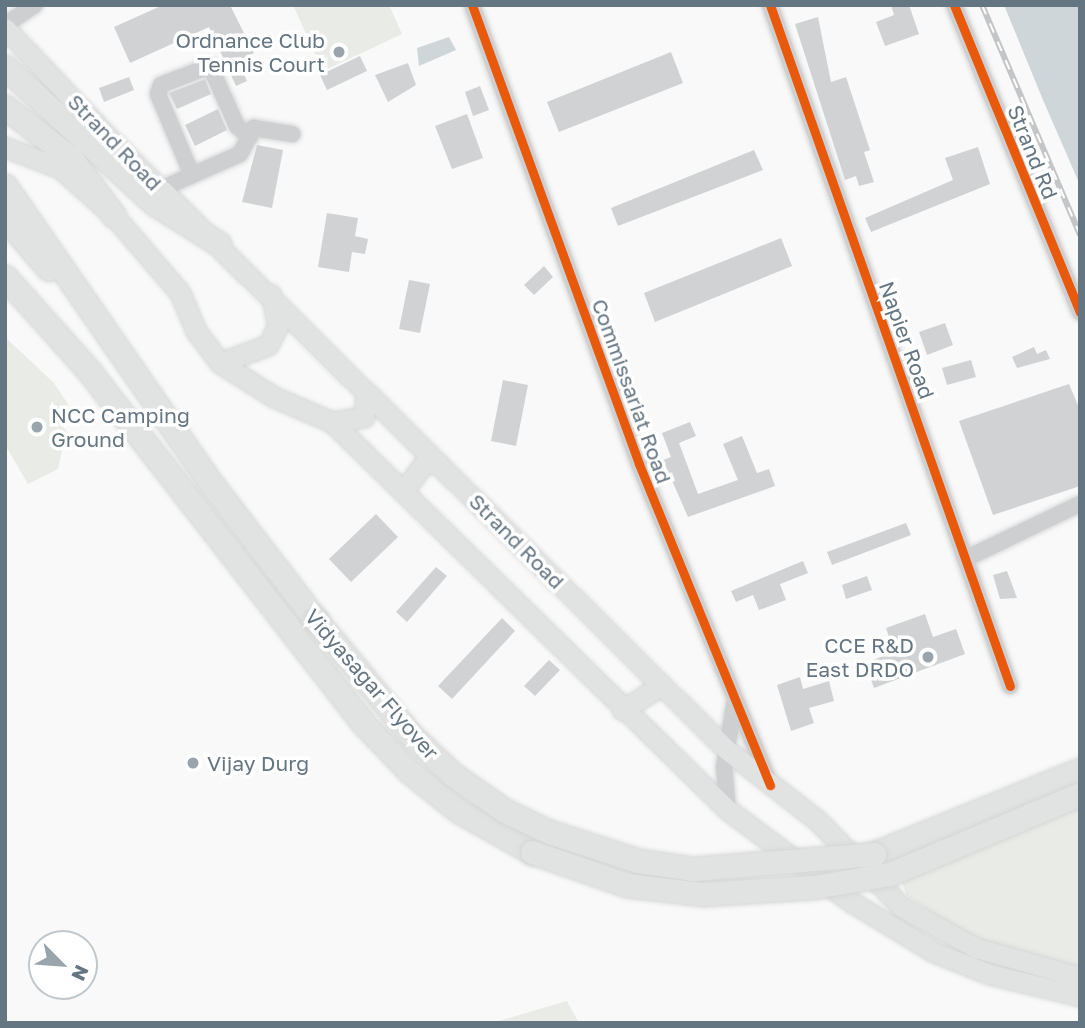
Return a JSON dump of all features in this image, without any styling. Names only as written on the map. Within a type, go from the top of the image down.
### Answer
[{"type":"highway","points":[[5,67],[154,203],[219,244]]},
{"type":"highway","points":[[5,107],[71,158],[114,216]]},
{"type":"highway","name":"Vidyasagar Flyover","points":[[5,186],[210,482],[409,733],[452,774],[505,811],[549,832],[638,860],[692,869],[874,854],[1080,770]]},
{"type":"highway","points":[[5,218],[113,343]]},
{"type":"highway","name":"Vidyasagar Flyover","points":[[9,281],[89,371],[363,723],[409,771],[459,811],[532,852],[627,885],[703,894],[814,887],[890,874],[1080,794]]},
{"type":"main road","name":"Strand Road","points":[[5,27],[161,189],[271,294],[726,749],[817,820],[902,907],[934,929],[1054,973],[1080,977]]},
{"type":"main road","points":[[5,147],[60,168],[114,216],[180,293],[196,331],[220,363],[274,397],[332,422],[404,490],[622,710],[728,810],[850,901],[934,952],[989,974],[1080,996]]},
{"type":"main road","points":[[220,363],[268,345],[278,325],[271,294]]},
{"type":"main road","points":[[332,422],[364,417],[366,391]]},
{"type":"main road","points":[[404,490],[424,463],[438,463]]},
{"type":"main road","points":[[622,710],[662,685]]},
{"type":"street","points":[[5,27],[35,5]]},
{"type":"street","name":"Commissariat Road","points":[[472,5],[639,464],[734,705],[771,785]]},
{"type":"street","name":"Napier Road","points":[[770,5],[1010,686]]},
{"type":"street","name":"Strand Rd","points":[[954,5],[1080,312]]},
{"type":"street","points":[[192,175],[158,94],[162,85],[210,66],[237,126],[250,137]]},
{"type":"street","points":[[161,189],[240,154],[254,128],[293,134]]},
{"type":"street","points":[[965,559],[1080,504]]},
{"type":"street","points":[[728,810],[726,749],[734,705]]},
{"type":"shaded area","name":"Ordnance Club Tennis Court","points":[[293,5],[389,5],[402,34],[323,71]]},
{"type":"shaded area","points":[[1004,5],[1080,5],[1080,185],[1043,100]]},
{"type":"shaded area","points":[[449,37],[456,50],[419,66],[417,48]]},
{"type":"shaded area","name":"NCC Camping Ground","points":[[5,337],[54,383],[71,409],[58,469],[28,484],[5,445]]},
{"type":"shaded area","points":[[1080,804],[1080,967],[987,948],[907,896],[901,880]]},
{"type":"shaded area","points":[[567,1001],[579,1023],[492,1023]]},
{"type":"building","points":[[163,5],[230,5],[254,53],[238,61],[247,81],[236,86],[209,27],[130,63],[114,27]]},
{"type":"building","points":[[891,5],[909,5],[919,34],[885,46],[876,22],[894,15]]},
{"type":"building","points":[[818,17],[831,82],[846,77],[870,150],[864,152],[874,182],[859,186],[856,176],[845,180],[795,24]]},
{"type":"building","points":[[671,52],[683,83],[559,132],[547,102]]},
{"type":"building","points":[[360,56],[367,71],[327,90],[320,75]]},
{"type":"building","points":[[408,63],[416,85],[388,102],[375,75]]},
{"type":"building","points":[[129,77],[134,90],[104,102],[99,88]]},
{"type":"building","points":[[205,79],[211,94],[177,109],[169,93]]},
{"type":"building","points":[[480,86],[489,110],[473,116],[465,92]]},
{"type":"building","points":[[218,109],[227,130],[195,146],[185,125]]},
{"type":"building","points":[[467,114],[483,158],[452,169],[435,126]]},
{"type":"building","points":[[257,145],[283,150],[272,208],[242,202]]},
{"type":"building","points":[[978,147],[990,184],[871,232],[865,218],[953,180],[945,158]]},
{"type":"building","points":[[754,150],[763,170],[618,226],[611,208]]},
{"type":"building","points":[[327,213],[358,218],[355,236],[368,239],[365,254],[352,252],[349,272],[318,267]]},
{"type":"building","points":[[781,238],[792,266],[655,322],[644,293]]},
{"type":"building","points":[[544,266],[553,277],[534,295],[524,285]]},
{"type":"building","points":[[409,280],[430,284],[420,333],[399,329]]},
{"type":"building","points":[[945,323],[953,345],[927,355],[919,332]]},
{"type":"building","points":[[1034,347],[1037,354],[1046,350],[1050,359],[1017,368],[1012,357]]},
{"type":"building","points":[[971,360],[976,377],[947,385],[942,368]]},
{"type":"building","points":[[503,380],[528,385],[516,446],[491,441]]},
{"type":"building","points":[[1069,384],[1080,410],[1080,486],[993,515],[959,421]]},
{"type":"building","points":[[690,422],[696,436],[679,443],[698,494],[738,480],[723,444],[742,436],[757,473],[769,469],[775,486],[688,517],[663,460],[671,457],[662,433]]},
{"type":"building","points":[[376,514],[398,537],[351,582],[329,559]]},
{"type":"building","points":[[906,523],[911,535],[832,565],[827,552]]},
{"type":"building","points":[[803,561],[808,573],[780,584],[786,600],[759,610],[753,595],[736,602],[731,591]]},
{"type":"building","points":[[436,567],[447,576],[407,622],[396,612]]},
{"type":"building","points":[[1007,571],[1017,598],[1000,599],[993,575]]},
{"type":"building","points":[[867,576],[872,590],[846,599],[842,585]]},
{"type":"building","points":[[925,614],[933,637],[956,629],[965,654],[874,688],[865,663],[894,652],[886,628]]},
{"type":"building","points":[[502,618],[515,631],[452,699],[438,686]]},
{"type":"building","points":[[549,660],[560,670],[535,696],[524,686]]},
{"type":"building","points":[[800,677],[803,689],[829,681],[834,701],[809,708],[814,723],[791,731],[777,685]]},
{"type":"railway","points":[[982,5],[1080,235]]},
{"type":"cycle path","points":[[472,5],[639,464],[770,785]]},
{"type":"cycle path","points":[[770,5],[1010,686]]},
{"type":"cycle path","points":[[954,5],[1080,312]]},
{"type":"place","name":"Ordnance Club Tennis Court","points":[[339,52]]},
{"type":"place","name":"NCC Camping Ground","points":[[37,427]]},
{"type":"place","name":"CCE R&D East DRDO","points":[[928,657]]},
{"type":"place","name":"Vijay Durg","points":[[193,763]]}]
